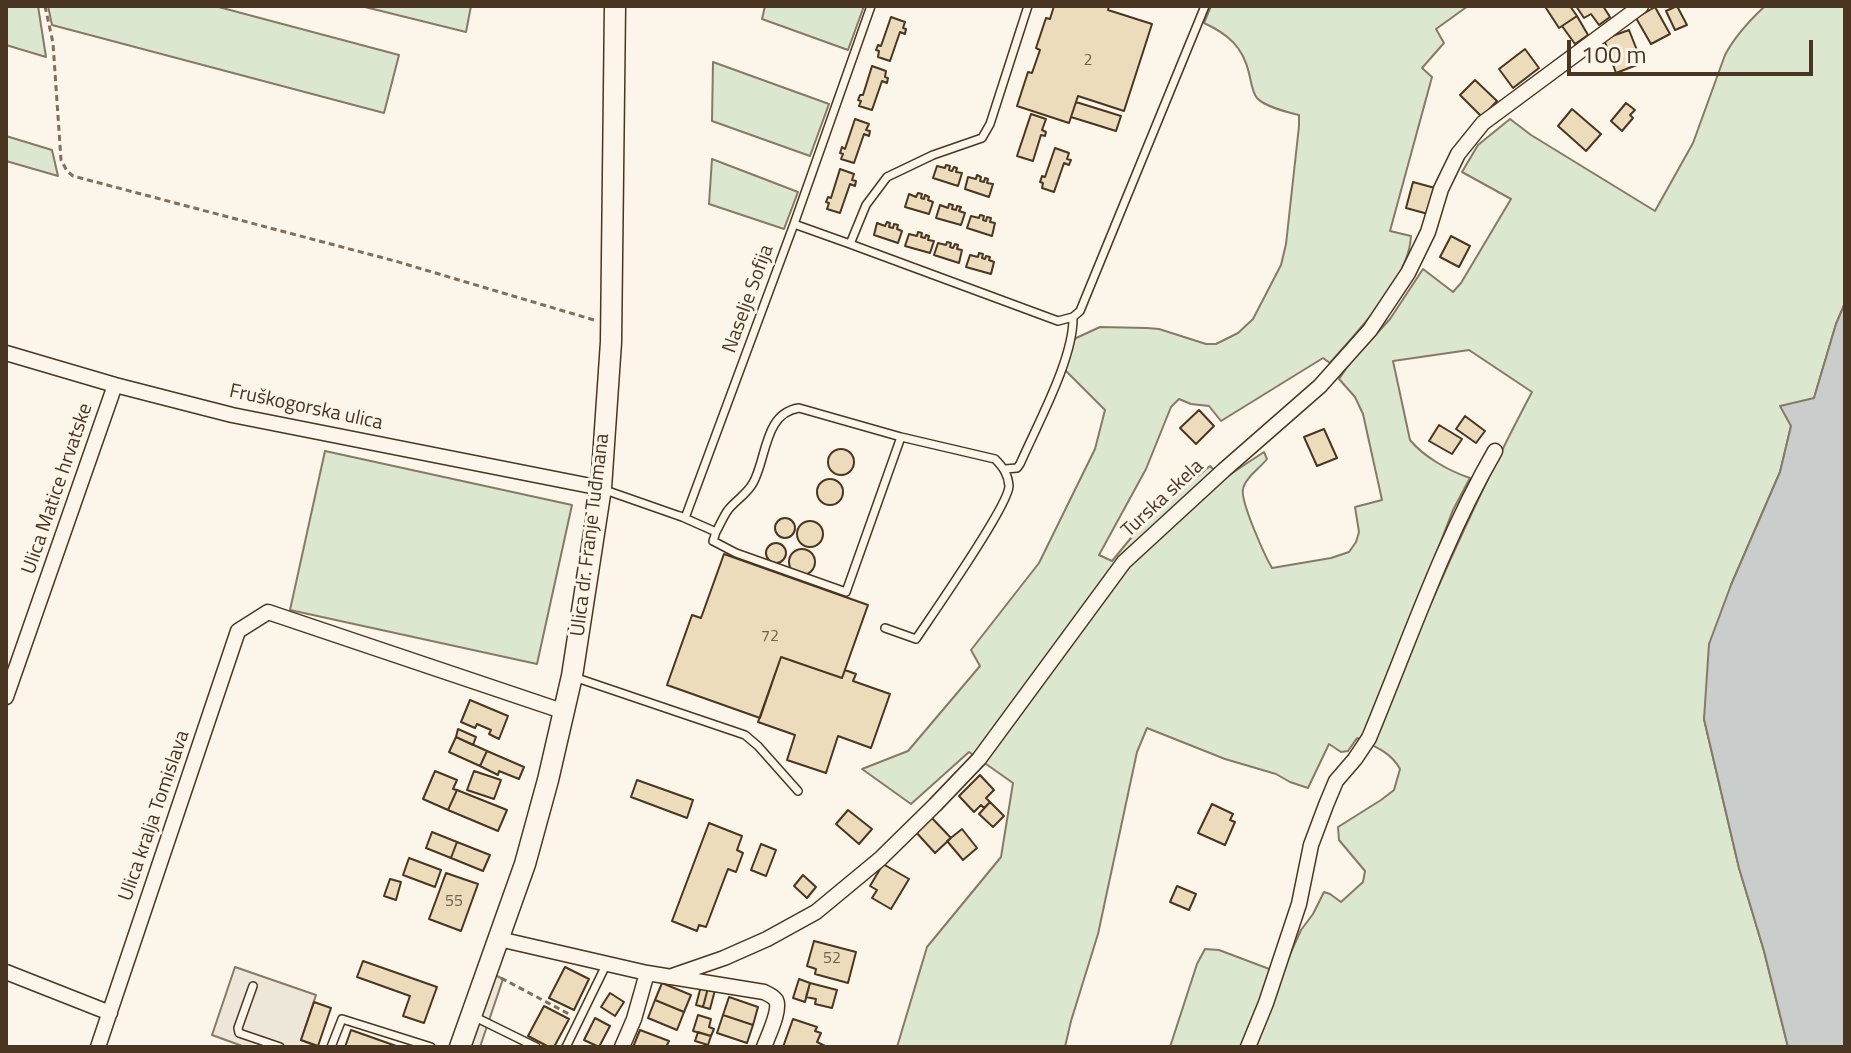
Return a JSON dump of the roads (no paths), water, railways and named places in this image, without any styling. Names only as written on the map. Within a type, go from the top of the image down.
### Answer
[{"type":"main road","name":"Ulica dr. Franje Tuđmana","points":[[460,1047],[525,864],[565,712],[601,488],[611,326],[615,6]]},
{"type":"street","name":"Turska skela","points":[[669,977],[767,939],[816,912],[880,859],[935,805],[979,759],[1124,562],[1320,386],[1370,330],[1408,273],[1428,232],[1441,189],[1458,154],[1483,123],[1641,6]]},
{"type":"street","name":"Fruškogorska ulica","points":[[6,353],[232,415],[601,488]]},
{"type":"street","name":"Ulica Matice hrvatske","points":[[6,697],[115,385]]},
{"type":"street","points":[[1248,1047],[1299,904],[1311,845],[1326,805],[1336,781],[1369,738],[1440,564],[1495,451]]},
{"type":"street","name":"Ulica kralja Tomislava","points":[[98,1047],[238,631],[268,612],[565,712]]},
{"type":"street","points":[[499,939],[606,965],[764,992],[777,1002],[777,1011],[764,1047]]},
{"type":"street","points":[[6,972],[110,1013]]},
{"type":"street","points":[[622,1047],[647,973]]},
{"type":"lane","name":"Naselje Sofija","points":[[680,516],[685,518],[871,6]]},
{"type":"lane","points":[[850,244],[866,205],[887,177],[933,155],[982,138],[990,124],[1028,6]]},
{"type":"lane","points":[[794,224],[1058,321],[1073,317],[1080,311],[1205,6]]},
{"type":"lane","points":[[1005,469],[1017,468],[1020,464],[1059,373],[1073,332],[1073,317]]},
{"type":"lane","points":[[885,628],[916,639],[998,513],[1009,488],[1005,469],[995,459],[799,408],[789,409],[773,426],[754,481],[729,509],[713,541],[736,553],[846,592],[901,437]]},
{"type":"lane","points":[[601,488],[716,532]]},
{"type":"lane","points":[[572,676],[745,735],[798,791]]},
{"type":"lane","points":[[566,1047],[606,965]]},
{"type":"lane","points":[[253,986],[239,1033],[280,1047]]},
{"type":"lane","points":[[471,1016],[536,1047]]},
{"type":"lane","points":[[331,1047],[342,1019],[347,1019],[431,1047]]}]
